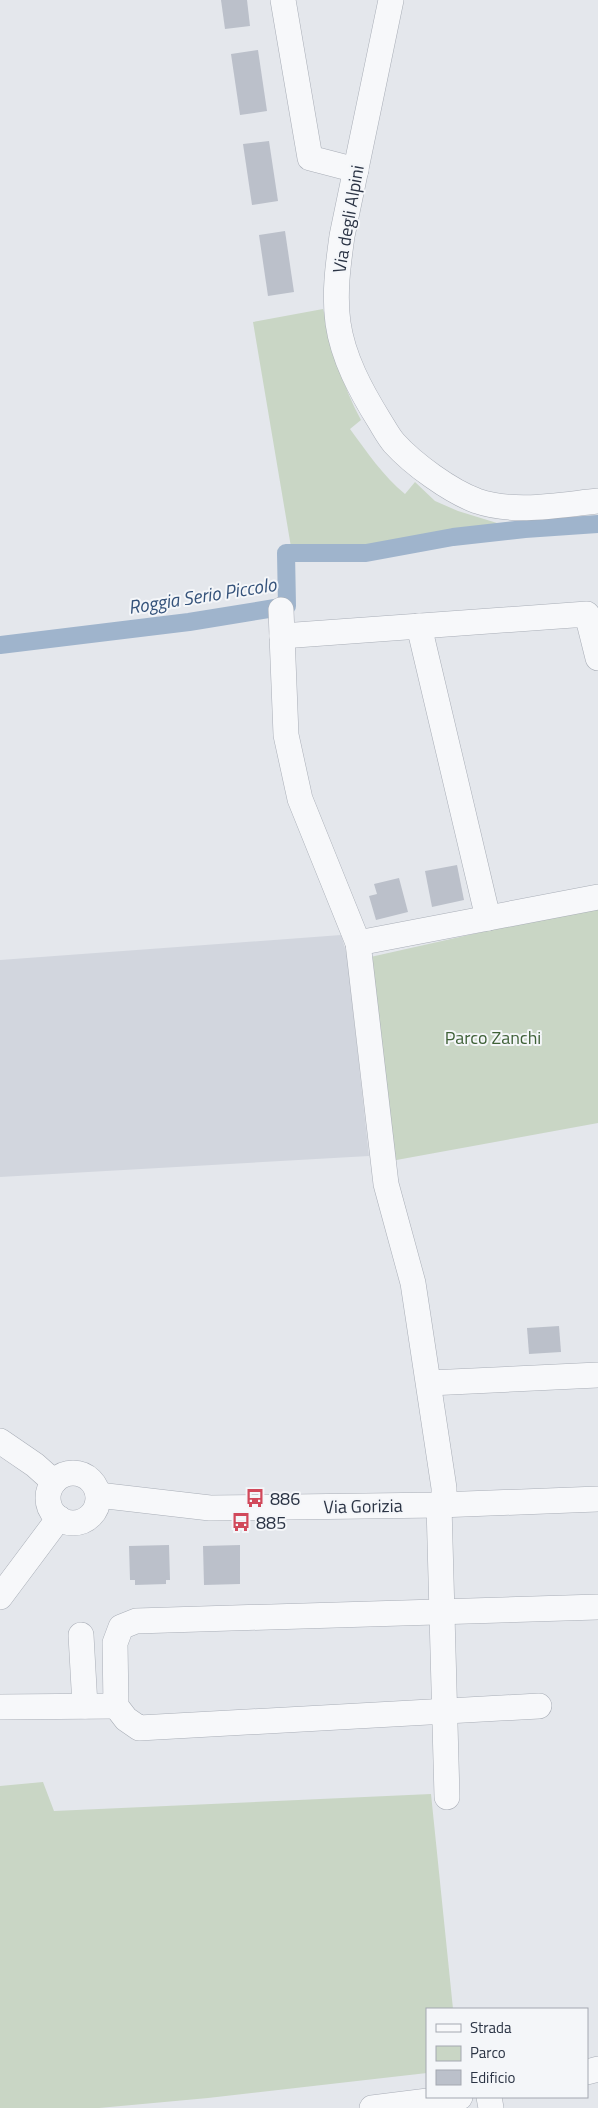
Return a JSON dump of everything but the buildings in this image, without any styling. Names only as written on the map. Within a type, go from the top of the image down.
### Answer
[{"type":"street","points":[[283,0],[310,158],[356,170]]},
{"type":"street","name":"Via degli Alpini","points":[[391,0],[342,236],[337,272],[338,324],[347,360],[365,398],[393,443],[444,484],[479,501],[521,508],[598,501]]},
{"type":"street","points":[[281,610],[286,736],[300,799],[358,943],[386,1184],[413,1283],[444,1488],[442,1505],[442,1612],[447,1797]]},
{"type":"street","points":[[282,636],[587,614],[598,658]]},
{"type":"street","points":[[419,626],[488,918]]},
{"type":"street","points":[[358,943],[598,897]]},
{"type":"street","points":[[429,1383],[598,1375]]},
{"type":"street","points":[[0,1441],[35,1465],[54,1482]]},
{"type":"street","points":[[71,1473],[81,1474],[89,1479],[95,1486],[98,1495],[97,1505],[93,1513],[86,1519],[77,1522],[68,1522],[59,1518],[50,1505],[50,1489],[54,1482],[62,1476],[71,1473]]},
{"type":"street","name":"Via Gorizia","points":[[98,1495],[210,1508],[442,1505],[598,1499]]},
{"type":"street","points":[[0,1597],[59,1518]]},
{"type":"street","points":[[539,1706],[140,1728],[126,1718],[116,1706],[115,1643],[121,1628],[136,1621],[598,1607]]},
{"type":"street","points":[[81,1635],[85,1706]]},
{"type":"street","points":[[0,1707],[116,1706]]},
{"type":"street","points":[[372,2108],[452,2098]]},
{"type":"shaded area","points":[[341,935],[347,955],[369,1156],[0,1177],[0,960]]},
{"type":"green space","points":[[323,309],[343,380],[361,420],[350,429],[376,463],[405,494],[415,482],[435,501],[458,511],[497,523],[495,529],[451,532],[369,548],[291,547],[253,322]]},
{"type":"green space","name":"Parco Zanchi","points":[[598,906],[598,1123],[391,1161],[366,958]]},
{"type":"green space","points":[[43,1782],[54,1811],[431,1794],[453,2008],[426,2008],[426,2073],[208,2098],[99,2108],[0,2108],[0,1786]]},
{"type":"waterway","name":"Roggia Serio Piccolo","points":[[0,645],[189,622],[287,606],[286,553],[366,553],[453,537],[525,529],[598,524]]},
{"type":"place","name":"886","points":[[255,1498]]},
{"type":"place","name":"885","points":[[241,1522]]}]
